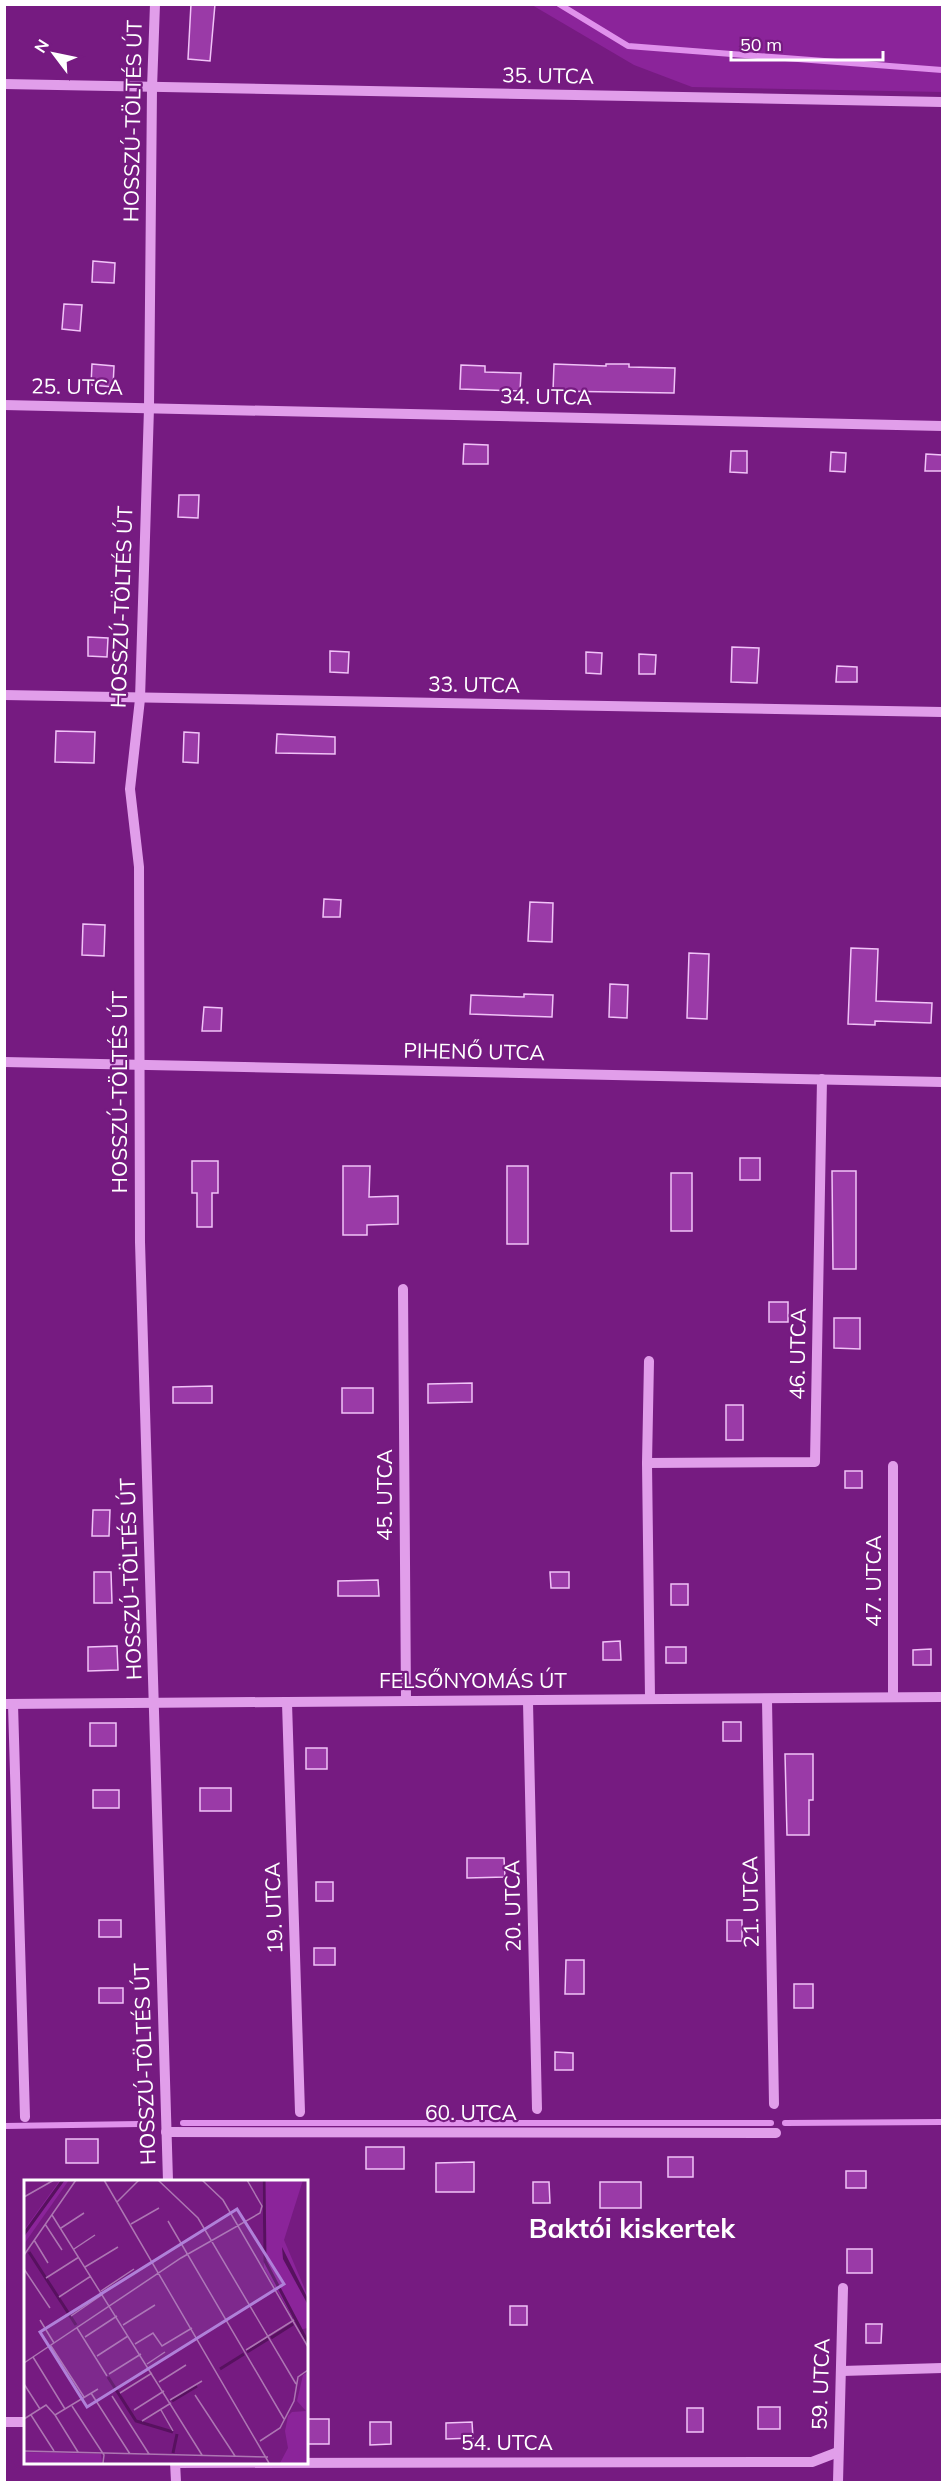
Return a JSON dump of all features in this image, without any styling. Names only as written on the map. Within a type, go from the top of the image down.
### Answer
[{"type":"street","name":"HOSSZÚ-TÖLTÉS ÚT","points":[[155,4],[149,408],[140,699],[130,789],[139,867],[140,1242],[168,2180]]},
{"type":"street","name":"35. UTCA","points":[[4,84],[942,102]]},
{"type":"street","name":"25. UTCA","points":[[4,405],[149,408]]},
{"type":"street","name":"34. UTCA","points":[[149,408],[942,426]]},
{"type":"street","name":"33. UTCA","points":[[4,695],[942,712]]},
{"type":"street","name":"PIHENŐ UTCA","points":[[4,1062],[942,1082]]},
{"type":"street","name":"46. UTCA","points":[[647,1463],[815,1462],[822,1080]]},
{"type":"street","name":"45. UTCA","points":[[403,1289],[406,1700]]},
{"type":"street","points":[[649,1361],[647,1463],[650,1698]]},
{"type":"street","name":"47. UTCA","points":[[893,1466],[893,1696]]},
{"type":"street","name":"FELSŐNYOMÁS ÚT","points":[[9,1704],[287,1703],[406,1700],[528,1702],[650,1698],[767,1700],[893,1696],[942,1697]]},
{"type":"street","name":"21. UTCA","points":[[767,1700],[774,2104]]},
{"type":"street","name":"20. UTCA","points":[[528,1702],[537,2109]]},
{"type":"street","name":"19. UTCA","points":[[287,1703],[300,2112]]},
{"type":"street","points":[[9,1704],[25,2117]]},
{"type":"street","name":"60. UTCA","points":[[166,2132],[776,2133]]},
{"type":"street","name":"59. UTCA","points":[[838,2482],[843,2288]]},
{"type":"street","points":[[842,2371],[942,2368]]},
{"type":"street","points":[[4,2422],[24,2422]]},
{"type":"street","name":"54. UTCA","points":[[308,2462],[812,2462],[838,2452]]},
{"type":"street","points":[[175,2463],[176,2482]]},
{"type":"shaded area","points":[[532,5],[942,5],[942,92],[692,87],[634,65]]},
{"type":"building","points":[[191,4],[215,4],[210,61],[188,59]]},
{"type":"building","points":[[93,261],[115,263],[114,283],[92,282]]},
{"type":"building","points":[[64,304],[82,305],[80,331],[62,329]]},
{"type":"building","points":[[92,364],[114,366],[113,387],[91,385]]},
{"type":"building","points":[[554,364],[606,366],[606,364],[629,364],[629,367],[675,368],[674,393],[553,391]]},
{"type":"building","points":[[461,365],[485,366],[485,372],[521,373],[520,391],[460,389]]},
{"type":"building","points":[[464,444],[488,445],[488,464],[463,464]]},
{"type":"building","points":[[731,451],[747,451],[747,473],[730,472]]},
{"type":"building","points":[[831,452],[846,453],[845,472],[830,471]]},
{"type":"building","points":[[926,454],[942,455],[942,471],[925,471]]},
{"type":"building","points":[[179,495],[199,495],[198,518],[178,517]]},
{"type":"building","points":[[88,637],[108,638],[107,657],[88,656]]},
{"type":"building","points":[[732,647],[759,648],[757,683],[731,682]]},
{"type":"building","points":[[330,651],[349,652],[348,673],[330,672]]},
{"type":"building","points":[[586,652],[602,653],[601,674],[586,673]]},
{"type":"building","points":[[639,654],[656,655],[655,674],[639,674]]},
{"type":"building","points":[[837,666],[857,667],[857,682],[836,682]]},
{"type":"building","points":[[56,731],[95,732],[94,763],[55,762]]},
{"type":"building","points":[[184,732],[199,733],[198,763],[183,762]]},
{"type":"building","points":[[277,734],[335,737],[335,754],[276,753]]},
{"type":"building","points":[[324,899],[341,900],[340,917],[323,917]]},
{"type":"building","points":[[530,902],[553,903],[552,942],[528,941]]},
{"type":"building","points":[[83,924],[105,925],[104,956],[82,955]]},
{"type":"building","points":[[851,948],[878,949],[876,1001],[932,1003],[931,1023],[875,1021],[875,1025],[848,1024]]},
{"type":"building","points":[[689,953],[709,954],[707,1019],[687,1018]]},
{"type":"building","points":[[610,984],[628,985],[627,1018],[609,1017]]},
{"type":"building","points":[[524,994],[553,995],[552,1017],[470,1014],[471,995],[524,997]]},
{"type":"building","points":[[204,1007],[222,1008],[221,1031],[202,1031]]},
{"type":"building","points":[[740,1158],[760,1158],[760,1180],[740,1180]]},
{"type":"building","points":[[192,1161],[218,1161],[218,1193],[212,1193],[212,1227],[197,1227],[197,1193],[192,1193]]},
{"type":"building","points":[[343,1166],[370,1166],[369,1197],[398,1196],[398,1224],[367,1225],[367,1235],[343,1235]]},
{"type":"building","points":[[507,1166],[528,1166],[528,1244],[507,1244]]},
{"type":"building","points":[[832,1171],[856,1171],[856,1269],[833,1269]]},
{"type":"building","points":[[671,1173],[692,1173],[692,1231],[671,1231]]},
{"type":"building","points":[[769,1302],[788,1302],[788,1322],[769,1322]]},
{"type":"building","points":[[834,1318],[860,1318],[860,1349],[834,1348]]},
{"type":"building","points":[[472,1383],[472,1402],[428,1403],[428,1384]]},
{"type":"building","points":[[212,1386],[212,1403],[173,1403],[173,1387]]},
{"type":"building","points":[[342,1388],[373,1388],[373,1413],[342,1413]]},
{"type":"building","points":[[726,1405],[743,1405],[743,1440],[726,1440]]},
{"type":"building","points":[[845,1471],[862,1471],[862,1488],[845,1488]]},
{"type":"building","points":[[93,1510],[110,1510],[109,1536],[92,1536]]},
{"type":"building","points":[[94,1572],[111,1572],[112,1603],[94,1603]]},
{"type":"building","points":[[550,1572],[569,1572],[569,1588],[551,1588]]},
{"type":"building","points":[[378,1580],[379,1596],[338,1596],[338,1581]]},
{"type":"building","points":[[671,1584],[688,1584],[688,1605],[671,1605]]},
{"type":"building","points":[[620,1641],[621,1660],[603,1660],[603,1642]]},
{"type":"building","points":[[117,1646],[118,1670],[88,1671],[88,1647]]},
{"type":"building","points":[[666,1647],[686,1647],[686,1663],[666,1663]]},
{"type":"building","points":[[931,1649],[931,1665],[913,1665],[913,1650]]},
{"type":"building","points":[[723,1722],[741,1722],[741,1741],[723,1741]]},
{"type":"building","points":[[90,1723],[116,1723],[116,1746],[90,1746]]},
{"type":"building","points":[[306,1748],[327,1748],[327,1769],[306,1769]]},
{"type":"building","points":[[785,1754],[813,1754],[813,1800],[809,1800],[809,1835],[787,1835]]},
{"type":"building","points":[[200,1788],[231,1788],[231,1811],[200,1811]]},
{"type":"building","points":[[93,1790],[119,1790],[119,1808],[93,1808]]},
{"type":"building","points":[[467,1858],[504,1858],[505,1877],[467,1878]]},
{"type":"building","points":[[316,1882],[333,1882],[333,1901],[316,1901]]},
{"type":"building","points":[[99,1920],[121,1920],[121,1937],[99,1937]]},
{"type":"building","points":[[727,1920],[742,1920],[742,1941],[727,1941]]},
{"type":"building","points":[[314,1948],[335,1948],[335,1965],[314,1965]]},
{"type":"building","points":[[566,1960],[584,1960],[584,1994],[565,1994]]},
{"type":"building","points":[[794,1984],[813,1984],[813,2008],[794,2008]]},
{"type":"building","points":[[99,1988],[123,1988],[123,2003],[99,2003]]},
{"type":"building","points":[[555,2052],[573,2053],[573,2070],[555,2070]]},
{"type":"building","points":[[66,2139],[98,2139],[98,2163],[66,2163]]},
{"type":"building","points":[[366,2147],[404,2147],[404,2169],[366,2169]]},
{"type":"building","points":[[668,2157],[693,2157],[693,2177],[668,2177]]},
{"type":"building","points":[[474,2162],[474,2192],[436,2192],[436,2163]]},
{"type":"building","points":[[846,2171],[866,2171],[866,2188],[846,2188]]},
{"type":"building","points":[[533,2182],[549,2182],[550,2203],[533,2203]]},
{"type":"building","points":[[600,2182],[641,2182],[641,2208],[600,2208]]},
{"type":"building","points":[[847,2249],[872,2249],[872,2273],[847,2273]]},
{"type":"building","points":[[510,2306],[527,2306],[527,2325],[510,2325]]},
{"type":"building","points":[[866,2324],[882,2324],[881,2343],[866,2343]]},
{"type":"building","points":[[758,2407],[780,2407],[780,2429],[758,2429]]},
{"type":"building","points":[[687,2408],[703,2408],[703,2432],[687,2432]]},
{"type":"building","points":[[308,2419],[329,2419],[329,2444],[308,2444]]},
{"type":"building","points":[[370,2422],[391,2422],[391,2444],[370,2445]]},
{"type":"building","points":[[472,2422],[473,2438],[446,2439],[446,2423]]},
{"type":"waterway","points":[[559,4],[628,46],[942,70]]},
{"type":"waterway","points":[[785,2123],[942,2122]]},
{"type":"waterway","points":[[183,2123],[771,2123]]},
{"type":"waterway","points":[[4,2126],[140,2124]]},
{"type":"district","name":"Baktói kiskertek","points":[[632,2229]]}]
